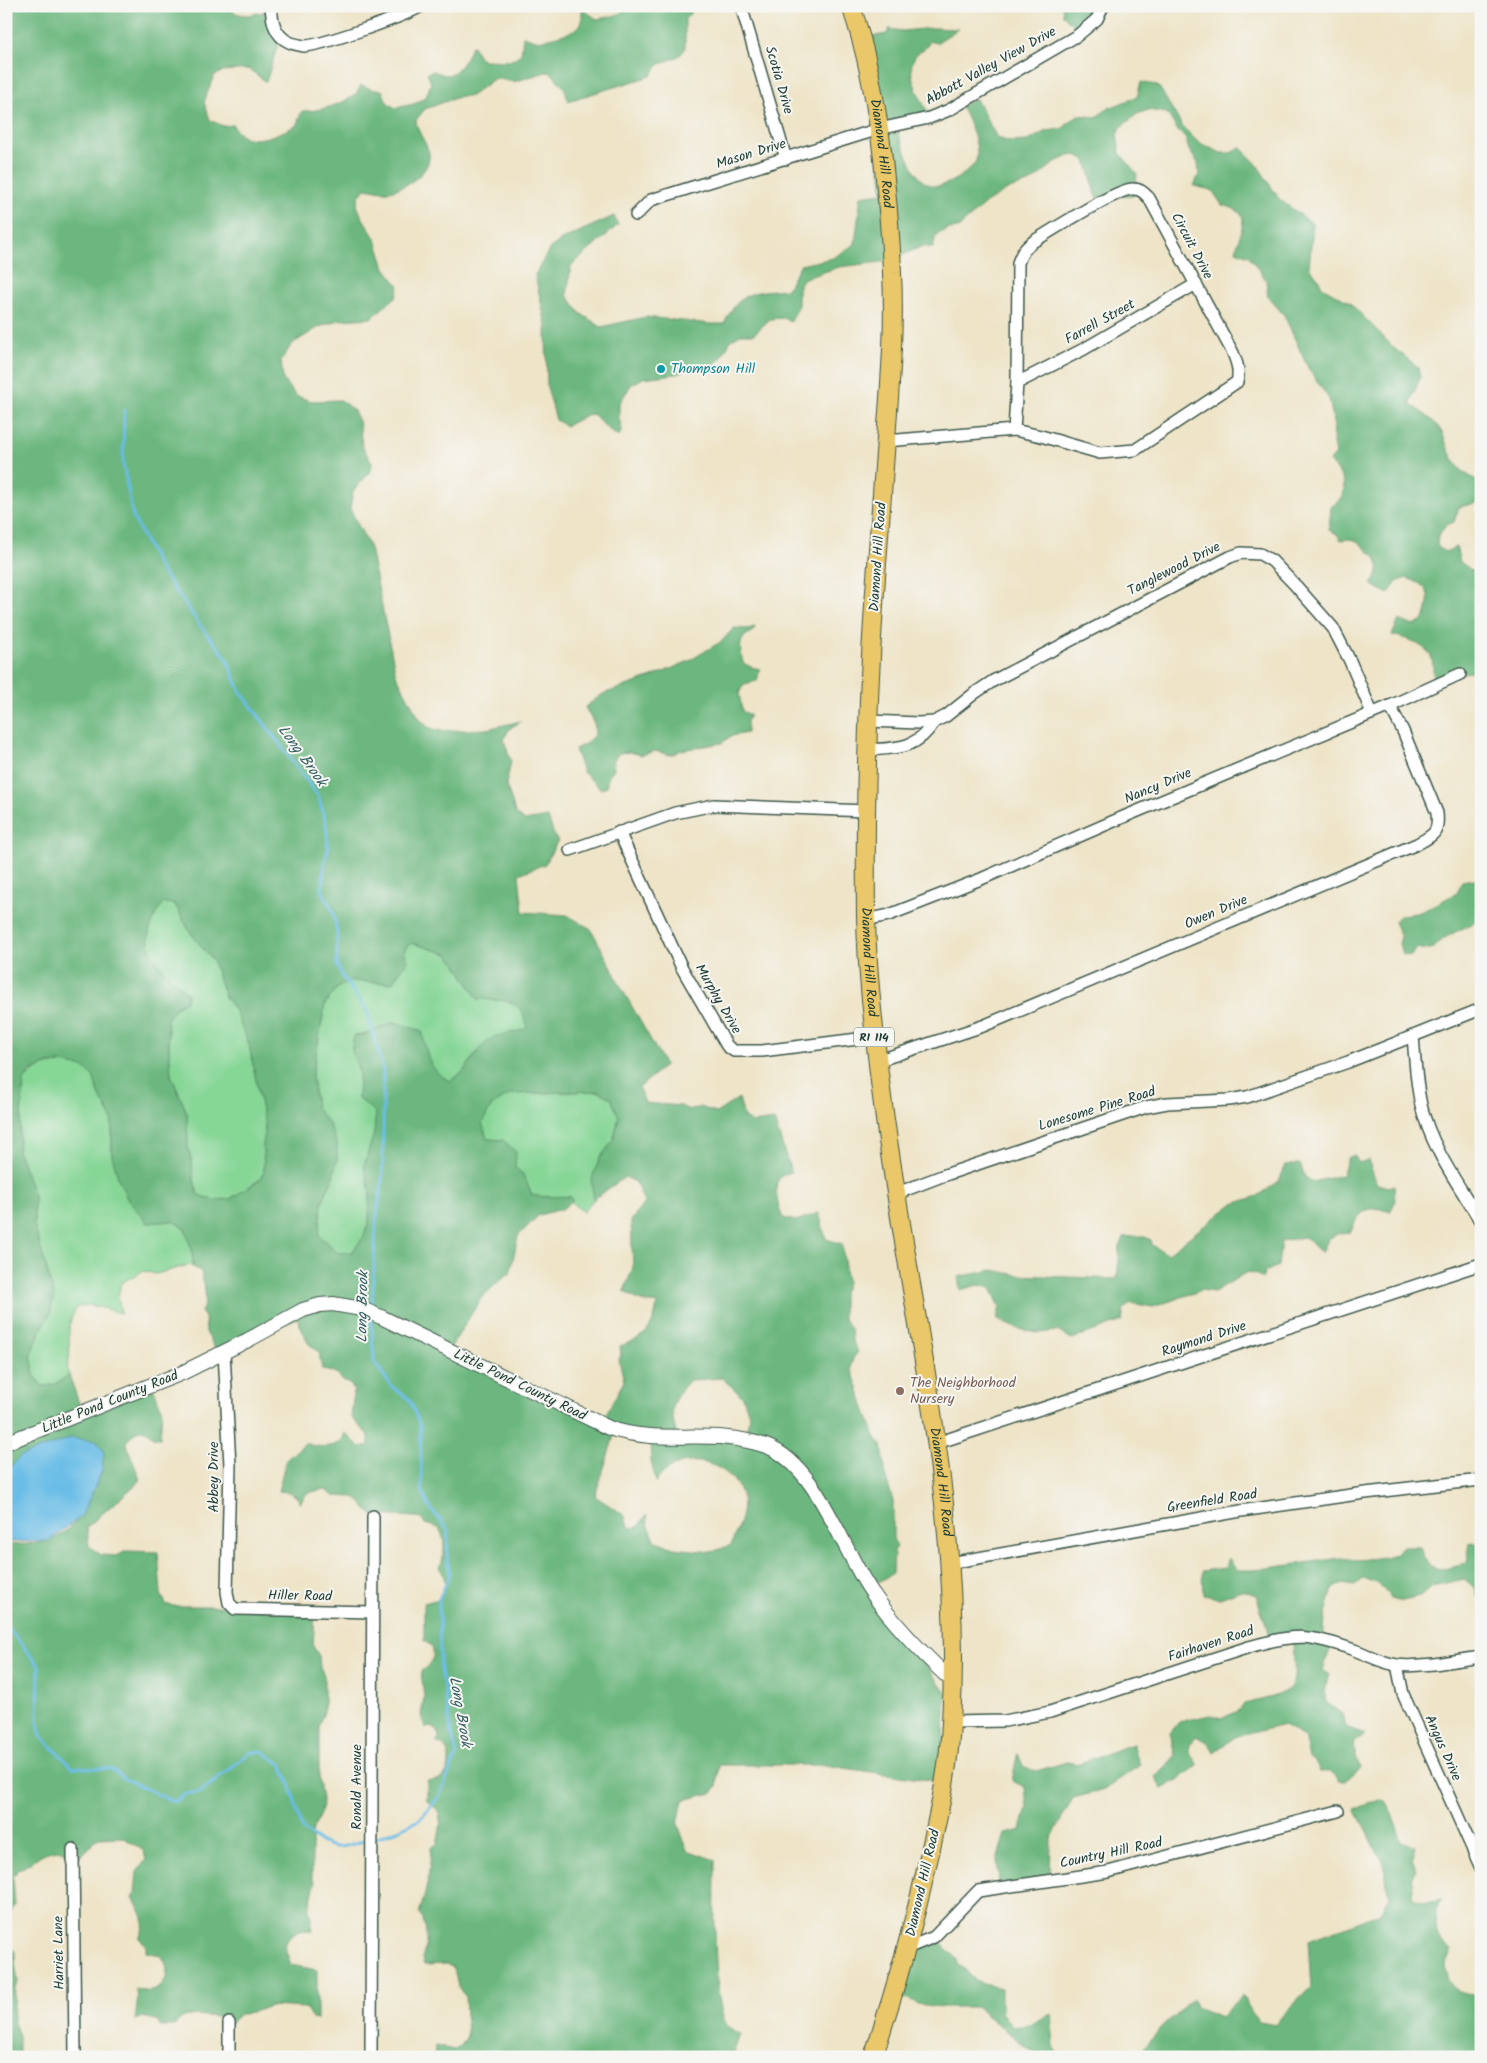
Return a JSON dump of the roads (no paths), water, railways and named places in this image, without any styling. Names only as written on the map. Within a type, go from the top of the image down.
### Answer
[{"type":"main road","name":"Diamond Hill Road","points":[[851,6],[865,53],[879,129],[888,206],[893,277],[891,374],[874,612],[869,721],[866,920],[868,975],[874,1037],[895,1194],[937,1443],[950,1563],[952,1681],[951,1722],[938,1816],[907,1948],[873,2057]]},
{"type":"street","points":[[271,6],[272,20],[281,37],[287,41],[304,46],[376,24],[411,12],[421,6]]},
{"type":"street","name":"Abbott Valley View Drive","points":[[879,129],[928,118],[949,110],[1078,35],[1097,19],[1103,6]]},
{"type":"street","name":"Scotia Drive","points":[[742,9],[786,159]]},
{"type":"street","name":"Mason Drive","points":[[636,214],[651,200],[879,129]]},
{"type":"street","name":"Circuit Drive","points":[[886,441],[1014,430],[1100,453],[1127,452],[1135,450],[1237,382],[1239,374],[1238,365],[1149,198],[1141,190],[1132,188],[1112,196],[1034,241],[1024,248],[1020,255],[1018,263],[1017,383],[1014,430]]},
{"type":"street","name":"Farrell Street","points":[[1017,383],[1084,349],[1196,284]]},
{"type":"street","name":"Tanglewood Drive","points":[[868,750],[905,747],[926,734],[934,722],[946,716],[975,693],[1011,671],[1230,557],[1251,553],[1260,554],[1272,562],[1325,618],[1350,661],[1372,713]]},
{"type":"street","name":"Nancy Drive","points":[[866,920],[889,915],[981,879],[1390,706],[1460,674]]},
{"type":"street","name":"Owen Drive","points":[[877,1061],[983,1026],[1431,837],[1436,831],[1438,824],[1437,813],[1403,731],[1390,706]]},
{"type":"street","points":[[869,721],[934,722]]},
{"type":"street","points":[[570,850],[675,813],[714,806],[867,811]]},
{"type":"street","name":"Murphy Drive","points":[[619,832],[682,968],[727,1046],[734,1051],[762,1051],[874,1037]]},
{"type":"street","name":"Lonesome Pine Road","points":[[895,1194],[1123,1114],[1167,1103],[1229,1100],[1247,1097],[1330,1068],[1481,1009]]},
{"type":"street","points":[[1413,1036],[1422,1106],[1430,1133],[1481,1222]]},
{"type":"street","name":"Raymond Drive","points":[[937,1443],[1481,1264]]},
{"type":"street","name":"Little Pond County Road","points":[[6,1443],[182,1373],[303,1310],[320,1305],[347,1306],[382,1317],[609,1428],[638,1436],[736,1438],[767,1446],[777,1451],[802,1473],[814,1490],[872,1593],[925,1657],[952,1681]]},
{"type":"street","name":"Abbey Drive","points":[[224,1352],[230,1465],[227,1592],[229,1602]]},
{"type":"street","name":"Greenfield Road","points":[[950,1563],[1241,1511],[1356,1494],[1481,1480]]},
{"type":"street","name":"Ronald Avenue","points":[[372,2057],[373,1516]]},
{"type":"street","name":"Hiller Road","points":[[229,1602],[235,1609],[372,1612]]},
{"type":"street","name":"Fairhaven Road","points":[[951,1722],[1005,1721],[1050,1712],[1277,1638],[1302,1637],[1329,1641],[1397,1665],[1481,1657]]},
{"type":"street","name":"Angus Drive","points":[[1397,1665],[1403,1694],[1481,1868]]},
{"type":"street","name":"Country Hill Road","points":[[907,1948],[934,1937],[978,1891],[1108,1872],[1338,1811]]},
{"type":"street","name":"Harriet Lane","points":[[73,1849],[75,2057]]},
{"type":"street","points":[[229,2023],[229,2057]]},
{"type":"water","points":[[71,1438],[96,1441],[104,1451],[102,1471],[81,1517],[48,1541],[6,1542],[6,1471],[21,1456]]},
{"type":"waterway","name":"Long Brook","points":[[124,410],[123,463],[133,517],[158,566],[205,632],[226,657],[240,691],[318,796],[326,822],[328,849],[324,866],[322,891],[333,911],[337,933],[337,965],[342,976],[367,1010],[383,1070],[382,1183],[376,1221],[372,1308]]},
{"type":"waterway","name":"Long Brook","points":[[371,1317],[374,1362],[392,1387],[409,1399],[420,1425],[422,1491],[429,1507],[448,1530],[447,1560],[450,1574],[439,1599],[440,1663],[451,1732],[457,1754],[439,1797],[419,1820],[375,1838]]},
{"type":"waterway","name":"Long Brook","points":[[6,1625],[39,1666],[38,1722],[41,1736],[72,1767],[111,1769],[127,1780],[174,1802],[185,1794],[201,1792],[249,1753],[262,1751],[281,1764],[291,1787],[302,1829],[321,1842],[333,1847],[347,1846],[369,1839]]},
{"type":"place","name":"Thompson Hill","points":[[661,369]]},
{"type":"place","name":"The Neighborhood Nursery","points":[[900,1391]]}]
